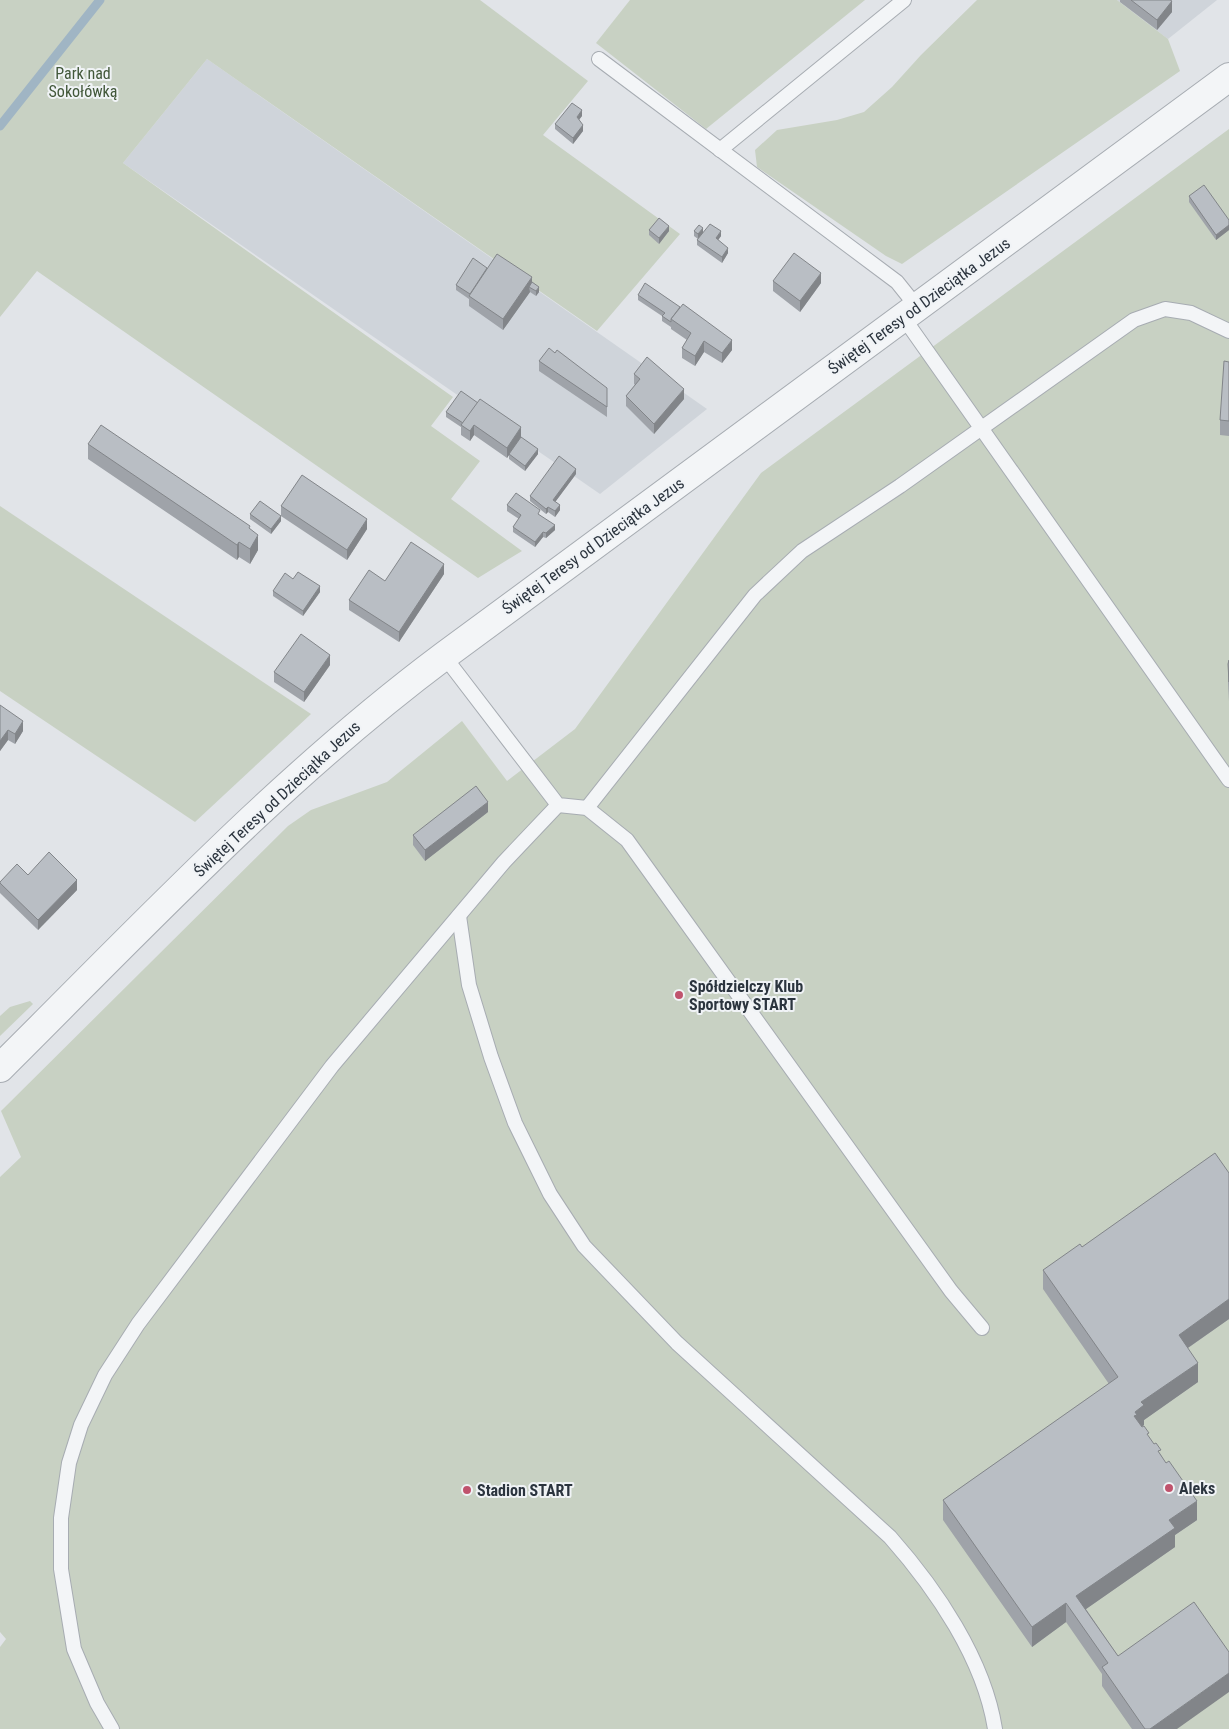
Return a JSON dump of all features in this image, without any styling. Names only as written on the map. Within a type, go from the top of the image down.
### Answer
[{"type":"street","name":"Świętej Teresy od Dzieciątka Jezus","points":[[0,1068],[233,836],[334,744],[444,656],[1229,77]]},
{"type":"lane","points":[[720,150],[904,0]]},
{"type":"lane","points":[[599,59],[897,282],[910,312],[982,428],[1229,780]]},
{"type":"lane","points":[[587,808],[755,595],[802,551],[900,486],[1134,320],[1165,309],[1191,313],[1229,331]]},
{"type":"lane","points":[[444,656],[558,805],[587,808],[627,840],[951,1291],[982,1328]]},
{"type":"lane","points":[[112,1729],[74,1649],[61,1569],[63,1509],[69,1463],[81,1425],[105,1375],[138,1324],[332,1066],[504,862],[558,805]]},
{"type":"lane","points":[[459,916],[469,985],[491,1057],[515,1123],[550,1194],[584,1246],[650,1316],[727,1390],[890,1537],[905,1553],[943,1605],[966,1648],[985,1688],[995,1729]]},
{"type":"shaded area","points":[[1117,0],[1217,0],[1168,39]]},
{"type":"shaded area","points":[[207,59],[707,409],[600,494],[123,163]]},
{"type":"green space","name":"Park nad Sokołówką","points":[[0,0],[480,0],[588,81],[543,135],[680,234],[597,331],[207,59],[123,163],[453,397],[431,426],[480,461],[451,499],[522,551],[478,578],[37,271],[0,317]]},
{"type":"green space","points":[[630,0],[865,0],[706,129],[596,43]]},
{"type":"green space","points":[[977,0],[1117,0],[1168,39],[1180,71],[902,264],[886,256],[757,167],[755,150],[777,130],[837,120],[864,112],[892,87],[921,55]]},
{"type":"green space","name":"Spółdzielczy Klub Sportowy START","points":[[1229,129],[1229,1729],[0,1729],[0,1647],[6,1639],[0,1632],[0,1177],[21,1157],[1,1111],[288,826],[311,810],[387,782],[462,721],[507,781],[575,729],[761,473]]},
{"type":"green space","points":[[0,506],[311,714],[195,822],[0,691]]},
{"type":"green space","points":[[30,1001],[33,1004],[0,1036],[0,1016],[10,1007]]},
{"type":"building","points":[[1131,0],[1170,0],[1172,1],[1157,20]]},
{"type":"building","points":[[572,103],[582,110],[577,117],[583,125],[573,138],[555,124]]},
{"type":"building","points":[[1204,185],[1229,220],[1229,225],[1216,235],[1189,196]]},
{"type":"building","points":[[659,218],[669,226],[659,238],[649,230]]},
{"type":"building","points":[[710,224],[721,231],[716,238],[728,248],[722,257],[697,240]]},
{"type":"building","points":[[699,225],[703,228],[698,234],[694,231]]},
{"type":"building","points":[[794,253],[821,273],[800,301],[773,281]]},
{"type":"building","points":[[497,254],[532,277],[503,319],[469,296]]},
{"type":"building","points":[[473,258],[487,268],[470,294],[456,285]]},
{"type":"building","points":[[532,282],[539,287],[536,291],[529,287]]},
{"type":"building","points":[[645,283],[680,307],[671,319],[671,322],[662,316],[665,313],[638,295]]},
{"type":"building","points":[[683,304],[732,340],[722,353],[704,341],[695,356],[682,348],[691,333],[671,319]]},
{"type":"building","points":[[549,348],[555,353],[557,350],[607,388],[607,407],[539,361]]},
{"type":"building","points":[[647,357],[684,389],[654,424],[626,396],[640,379],[634,374]]},
{"type":"building","points":[[1224,361],[1229,362],[1229,421],[1220,420]]},
{"type":"building","points":[[461,391],[478,403],[463,423],[446,412]]},
{"type":"building","points":[[480,399],[521,427],[507,448],[474,425],[470,431],[461,425]]},
{"type":"building","points":[[101,425],[250,526],[249,528],[258,535],[250,549],[239,542],[237,545],[88,444]]},
{"type":"building","points":[[521,437],[538,449],[525,466],[509,454]]},
{"type":"building","points":[[559,456],[576,469],[553,500],[560,505],[555,511],[548,507],[546,509],[530,496]]},
{"type":"building","points":[[302,475],[367,519],[347,550],[281,506]]},
{"type":"building","points":[[516,493],[540,510],[538,514],[555,525],[546,533],[543,532],[535,542],[513,527],[521,515],[507,505]]},
{"type":"building","points":[[260,501],[281,516],[271,529],[250,514]]},
{"type":"building","points":[[411,542],[444,564],[399,632],[349,600],[369,570],[385,581]]},
{"type":"building","points":[[298,572],[320,586],[303,611],[273,591],[285,573],[293,579]]},
{"type":"building","points":[[301,634],[330,655],[304,692],[274,672]]},
{"type":"building","points":[[0,705],[23,721],[15,734],[8,730],[0,741]]},
{"type":"building","points":[[476,786],[488,802],[425,850],[413,835]]},
{"type":"building","points":[[49,852],[77,880],[38,920],[0,882],[17,864],[28,875]]},
{"type":"building","points":[[1215,1153],[1229,1173],[1229,1299],[1179,1335],[1198,1363],[1141,1402],[1144,1405],[1135,1412],[1137,1415],[1134,1416],[1149,1433],[1147,1434],[1154,1444],[1156,1443],[1161,1450],[1158,1451],[1166,1463],[1169,1461],[1197,1501],[1169,1520],[1175,1528],[1076,1596],[1118,1656],[1194,1602],[1229,1652],[1229,1673],[1150,1729],[1145,1729],[1102,1667],[1108,1663],[1066,1603],[1032,1627],[943,1500],[1118,1377],[1043,1270],[1080,1244],[1082,1247]]},
{"type":"waterway","points":[[0,126],[100,0]]},
{"type":"place","name":"Spółdzielczy Klub Sportowy START","points":[[679,995]]},
{"type":"place","name":"Aleks","points":[[1169,1488]]},
{"type":"place","name":"Stadion START","points":[[467,1490]]}]
